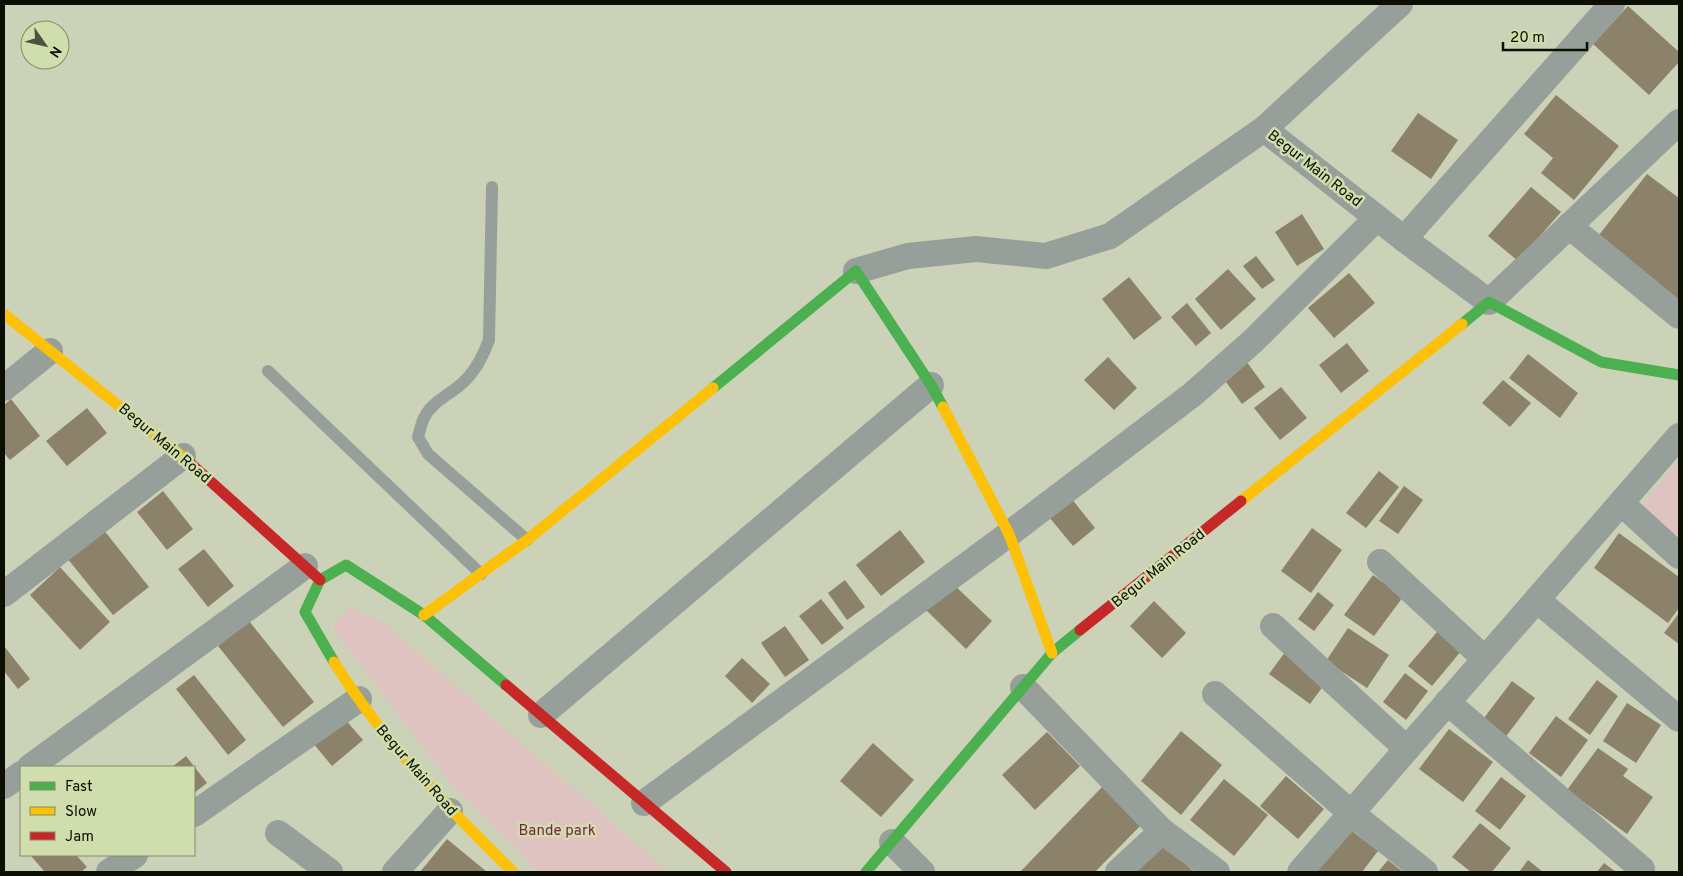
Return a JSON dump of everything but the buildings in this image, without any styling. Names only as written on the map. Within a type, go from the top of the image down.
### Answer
[{"type":"street","name":"Begur Main Road","points":[[1400,4],[1264,129],[1404,239],[1489,302],[1602,362],[1679,375]]},
{"type":"street","points":[[1404,239],[1612,4]]},
{"type":"street","points":[[424,616],[527,540],[856,271],[908,256],[976,249],[1046,256],[1110,236],[1264,129]]},
{"type":"street","points":[[1489,302],[1569,226],[1674,137]]},
{"type":"street","points":[[644,803],[1010,534],[1193,394],[1253,341],[1377,218]]},
{"type":"street","points":[[1569,226],[1679,316]]},
{"type":"street","points":[[856,271],[931,384],[1010,534],[1052,653]]},
{"type":"street","name":"Begur Main Road","points":[[866,872],[1052,653],[1489,302]]},
{"type":"street","name":"Begur Main Road","points":[[4,314],[183,456],[312,573],[304,612],[370,716],[450,811],[513,872]]},
{"type":"street","points":[[4,388],[50,351]]},
{"type":"street","points":[[541,715],[931,384]]},
{"type":"street","points":[[1300,872],[1679,436]]},
{"type":"street","points":[[4,594],[183,456]]},
{"type":"street","points":[[1621,503],[1679,556]]},
{"type":"street","points":[[1380,562],[1485,659]]},
{"type":"street","points":[[31,766],[312,573],[346,565],[424,616],[726,872]]},
{"type":"street","points":[[1536,600],[1679,719]]},
{"type":"street","points":[[1273,626],[1406,749]]},
{"type":"street","points":[[1024,687],[1162,831],[1217,872]]},
{"type":"street","points":[[1215,694],[1351,813],[1425,872]]},
{"type":"street","points":[[195,813],[359,699]]},
{"type":"street","points":[[1447,702],[1642,869]]},
{"type":"street","points":[[4,786],[20,775]]},
{"type":"street","points":[[395,872],[450,811]]},
{"type":"street","points":[[1118,872],[1162,831]]},
{"type":"street","points":[[278,833],[330,872]]},
{"type":"street","points":[[892,842],[922,872]]},
{"type":"street","points":[[110,872],[134,856]]},
{"type":"lane","points":[[492,187],[489,340],[483,357],[473,372],[460,386],[439,400],[424,417],[418,437],[428,454],[527,540]]},
{"type":"lane","points":[[268,371],[481,574]]},
{"type":"green space","points":[[1679,459],[1679,538],[1641,507]]},
{"type":"green space","name":"Bande park","points":[[349,607],[383,622],[669,872],[538,872],[450,782],[332,628]]},
{"type":"traffic: fast","points":[[713,388],[856,271],[931,385],[943,407]]},
{"type":"traffic: fast","points":[[1462,324],[1489,302],[1601,362],[1679,375]]},
{"type":"traffic: fast","points":[[334,662],[305,612],[320,580],[346,565],[424,615],[506,685]]},
{"type":"traffic: fast","points":[[866,872],[1052,653],[1080,630]]},
{"type":"traffic: slow","points":[[4,314],[189,462]]},
{"type":"traffic: slow","points":[[1241,501],[1462,324]]},
{"type":"traffic: slow","points":[[424,615],[527,540],[713,388]]},
{"type":"traffic: slow","points":[[943,407],[1009,534],[1052,653]]},
{"type":"traffic: slow","points":[[334,662],[373,719],[417,772],[513,872]]},
{"type":"traffic: jam","points":[[189,462],[320,580]]},
{"type":"traffic: jam","points":[[1080,630],[1241,501]]},
{"type":"traffic: jam","points":[[506,685],[726,872]]}]
